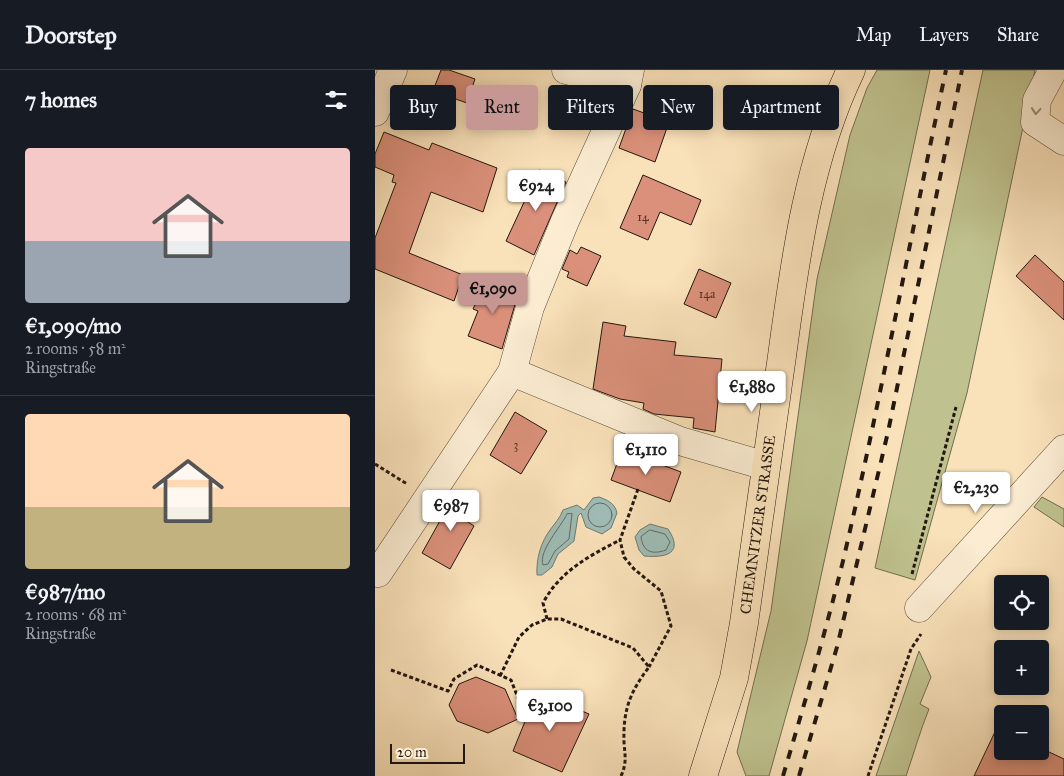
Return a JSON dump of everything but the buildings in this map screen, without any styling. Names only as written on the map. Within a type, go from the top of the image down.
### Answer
[{"type":"main road","name":"CHEMNITZER STRASSE","points":[[703,776],[734,678],[744,623],[795,262],[809,196],[827,127],[851,70]]},
{"type":"street","points":[[375,112],[393,70]]},
{"type":"street","points":[[378,573],[512,372],[530,307],[565,221],[628,77],[566,70]]},
{"type":"street","points":[[1053,70],[1037,100],[1035,122],[1064,141]]},
{"type":"street","points":[[512,372],[680,441],[766,466]]},
{"type":"street","points":[[919,608],[1064,448]]},
{"type":"path","points":[[868,776],[911,649],[921,634],[919,608],[907,596],[956,407]]},
{"type":"path","points":[[375,464],[428,498]]},
{"type":"path","points":[[621,776],[627,764],[624,744],[625,715],[633,688],[649,667],[671,626],[661,591],[634,569],[624,557],[620,540],[638,490]]},
{"type":"path","points":[[547,619],[543,603],[562,575],[585,558],[620,540]]},
{"type":"path","points":[[500,676],[519,637],[532,625],[547,619],[561,619],[633,648],[649,667]]},
{"type":"path","points":[[391,670],[448,692],[454,679],[477,665],[511,680],[520,703]]},
{"type":"green space","points":[[877,70],[930,70],[807,641],[769,776],[746,776],[737,752],[771,611],[817,279],[850,135],[867,88]]},
{"type":"green space","points":[[983,70],[1035,70],[967,393],[915,580],[875,568]]},
{"type":"green space","points":[[1042,497],[1064,509],[1064,527],[1034,507]]},
{"type":"green space","points":[[919,651],[931,677],[920,704],[929,709],[906,776],[876,776]]},
{"type":"water","points":[[599,497],[610,502],[616,510],[617,513],[611,528],[602,534],[586,527],[581,513],[578,516],[574,541],[558,554],[552,567],[542,575],[537,575],[538,557],[542,545],[563,510],[577,505],[584,510],[593,498]]},
{"type":"water","points":[[650,524],[668,529],[673,537],[674,544],[674,549],[671,552],[660,556],[644,556],[639,550],[635,537],[640,530]]},
{"type":"railway","points":[[783,776],[822,642],[843,561],[946,70]]},
{"type":"railway","points":[[799,776],[837,647],[888,432],[962,70]]}]
